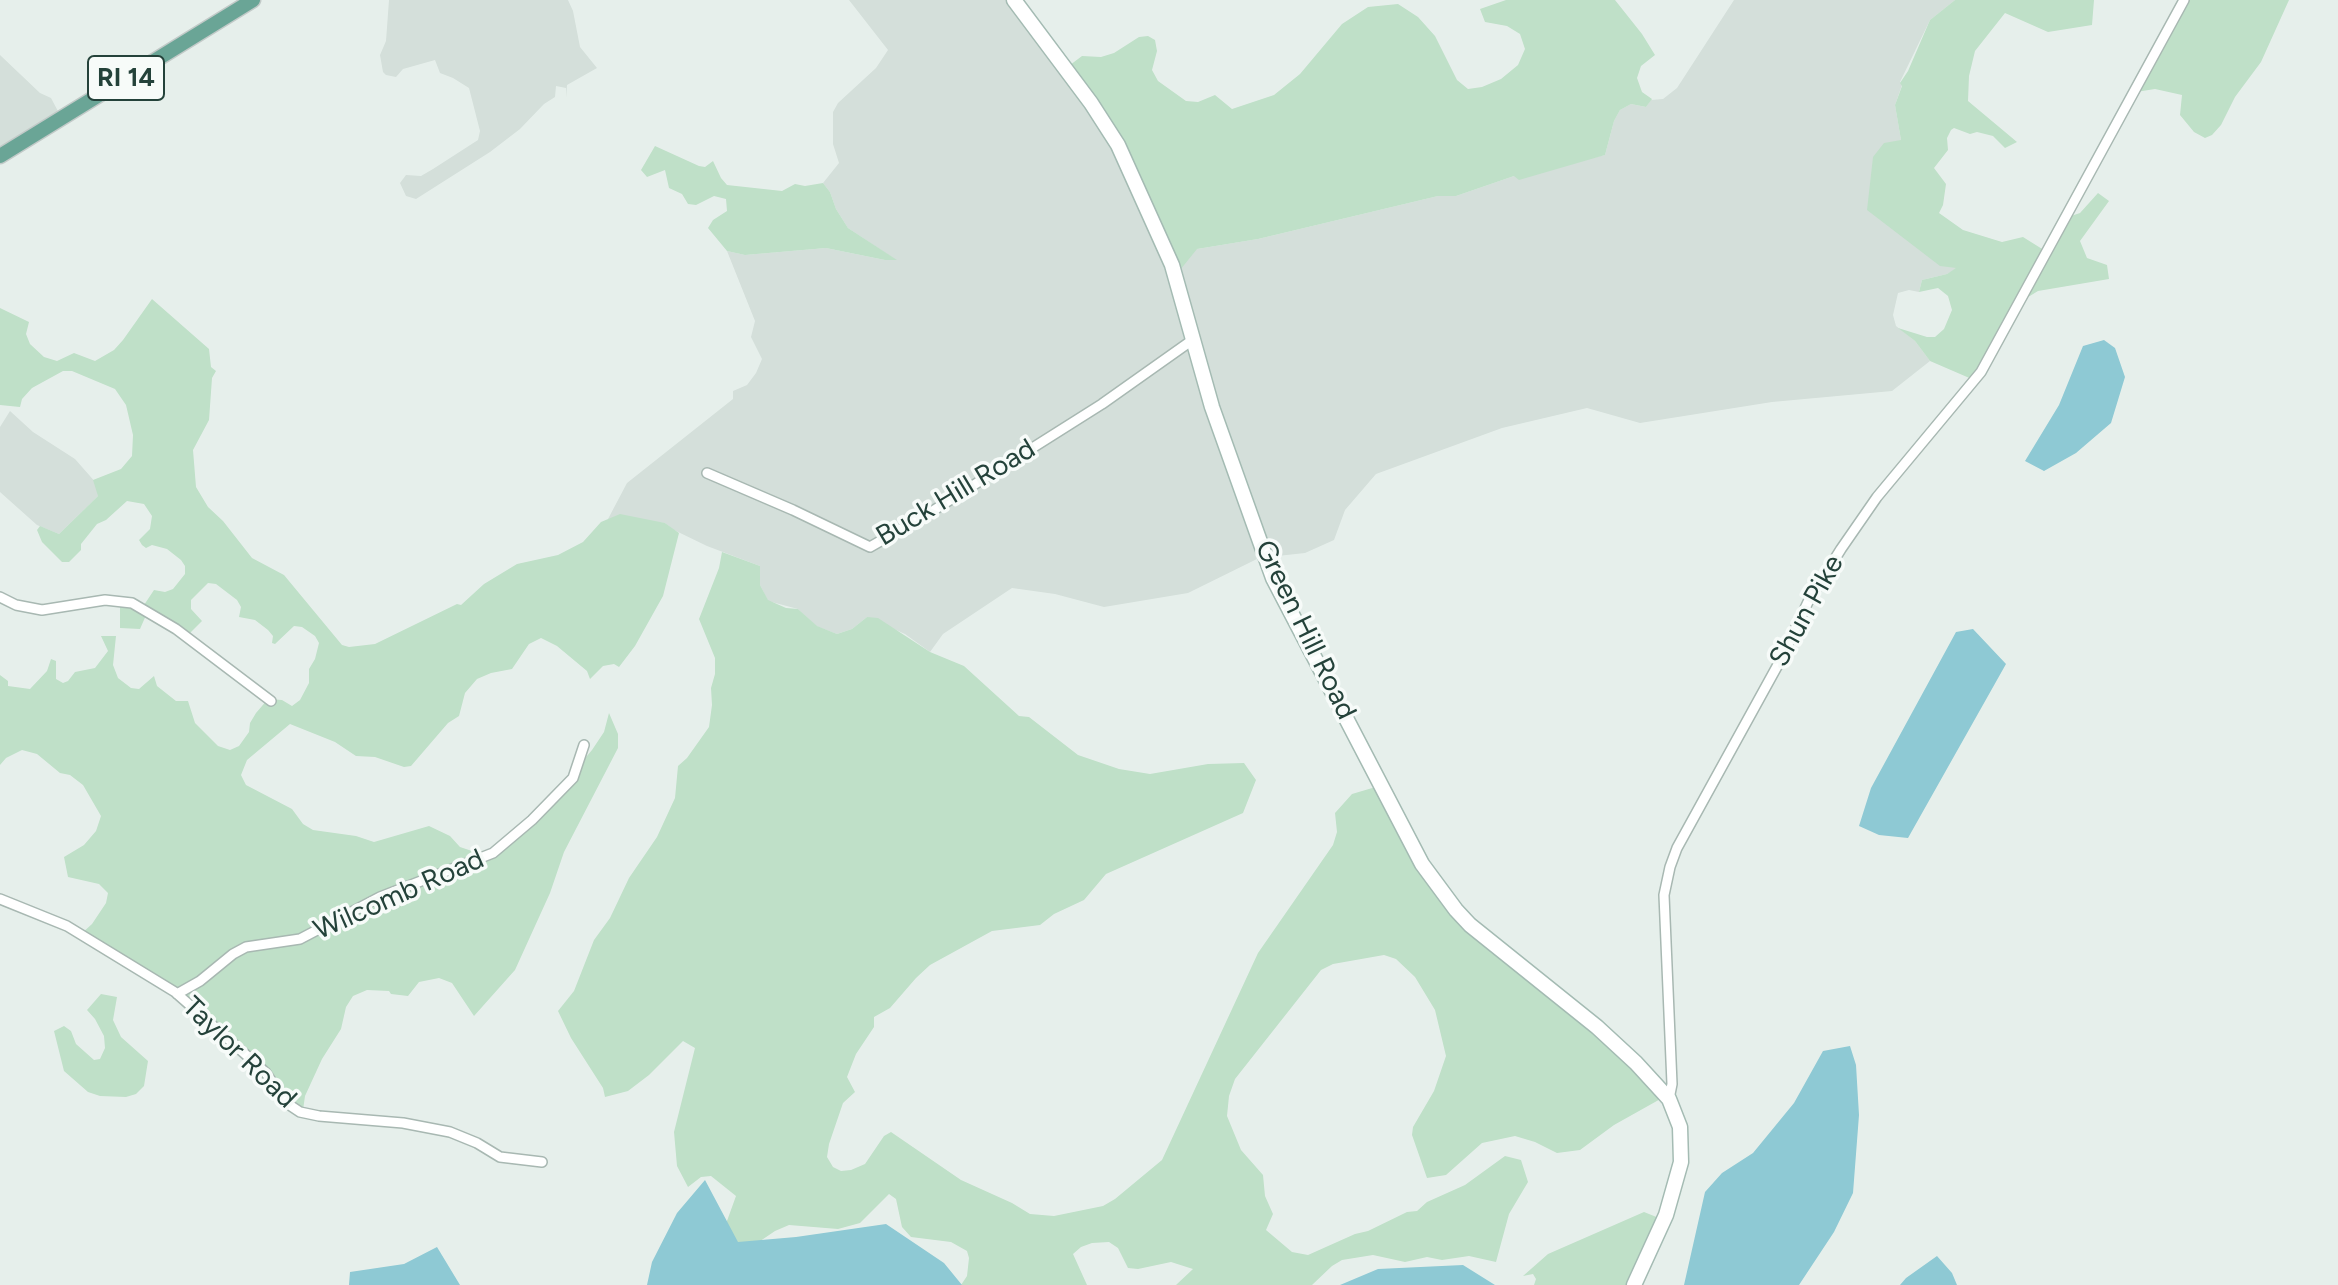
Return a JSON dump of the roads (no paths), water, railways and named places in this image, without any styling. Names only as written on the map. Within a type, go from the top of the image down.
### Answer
[{"type":"main road","name":"RI 14","points":[[0,156],[253,0]]},
{"type":"main road","name":"Green Hill Road","points":[[1014,0],[1118,145],[1172,265],[1212,407],[1273,578],[1422,864],[1470,925],[1597,1027],[1669,1099]]},
{"type":"main road","name":"Shun Pike","points":[[1634,1285],[1666,1215],[1681,1162],[1681,1133],[1669,1099]]},
{"type":"street","name":"Shun Pike","points":[[1669,1099],[1672,1084],[1664,895],[1677,848],[1773,674],[1808,602],[1841,549],[1877,497],[1981,372],[2184,0]]},
{"type":"street","name":"Buck Hill Road","points":[[707,473],[870,547],[1102,404],[1191,341]]},
{"type":"street","points":[[0,597],[16,605],[42,610],[105,600],[132,603],[176,629],[271,701]]},
{"type":"street","name":"Wilcomb Road","points":[[177,994],[246,947],[300,939],[380,897],[493,853],[532,820],[573,778],[584,745]]},
{"type":"street","name":"Taylor Road","points":[[0,899],[67,926],[177,994],[266,1073],[285,1102],[300,1112],[403,1123],[450,1132],[500,1157],[542,1162]]},
{"type":"water","points":[[2104,340],[2115,348],[2125,377],[2111,423],[2076,453],[2044,471],[2025,461],[2059,405],[2083,346]]},
{"type":"water","points":[[1973,629],[2006,664],[1908,838],[1879,835],[1859,826],[1871,788],[1956,632]]},
{"type":"water","points":[[1850,1046],[1856,1065],[1859,1115],[1853,1193],[1834,1232],[1799,1285],[1684,1285],[1705,1192],[1722,1173],[1753,1153],[1794,1103],[1823,1051]]},
{"type":"water","points":[[705,1180],[738,1242],[886,1224],[944,1263],[962,1285],[647,1285],[652,1262],[677,1213]]},
{"type":"water","points":[[437,1247],[460,1285],[349,1285],[350,1272],[404,1264]]},
{"type":"water","points":[[1937,1256],[1952,1273],[1957,1285],[1900,1285],[1906,1278]]},
{"type":"water","points":[[1463,1265],[1495,1285],[1340,1285],[1378,1269]]}]
